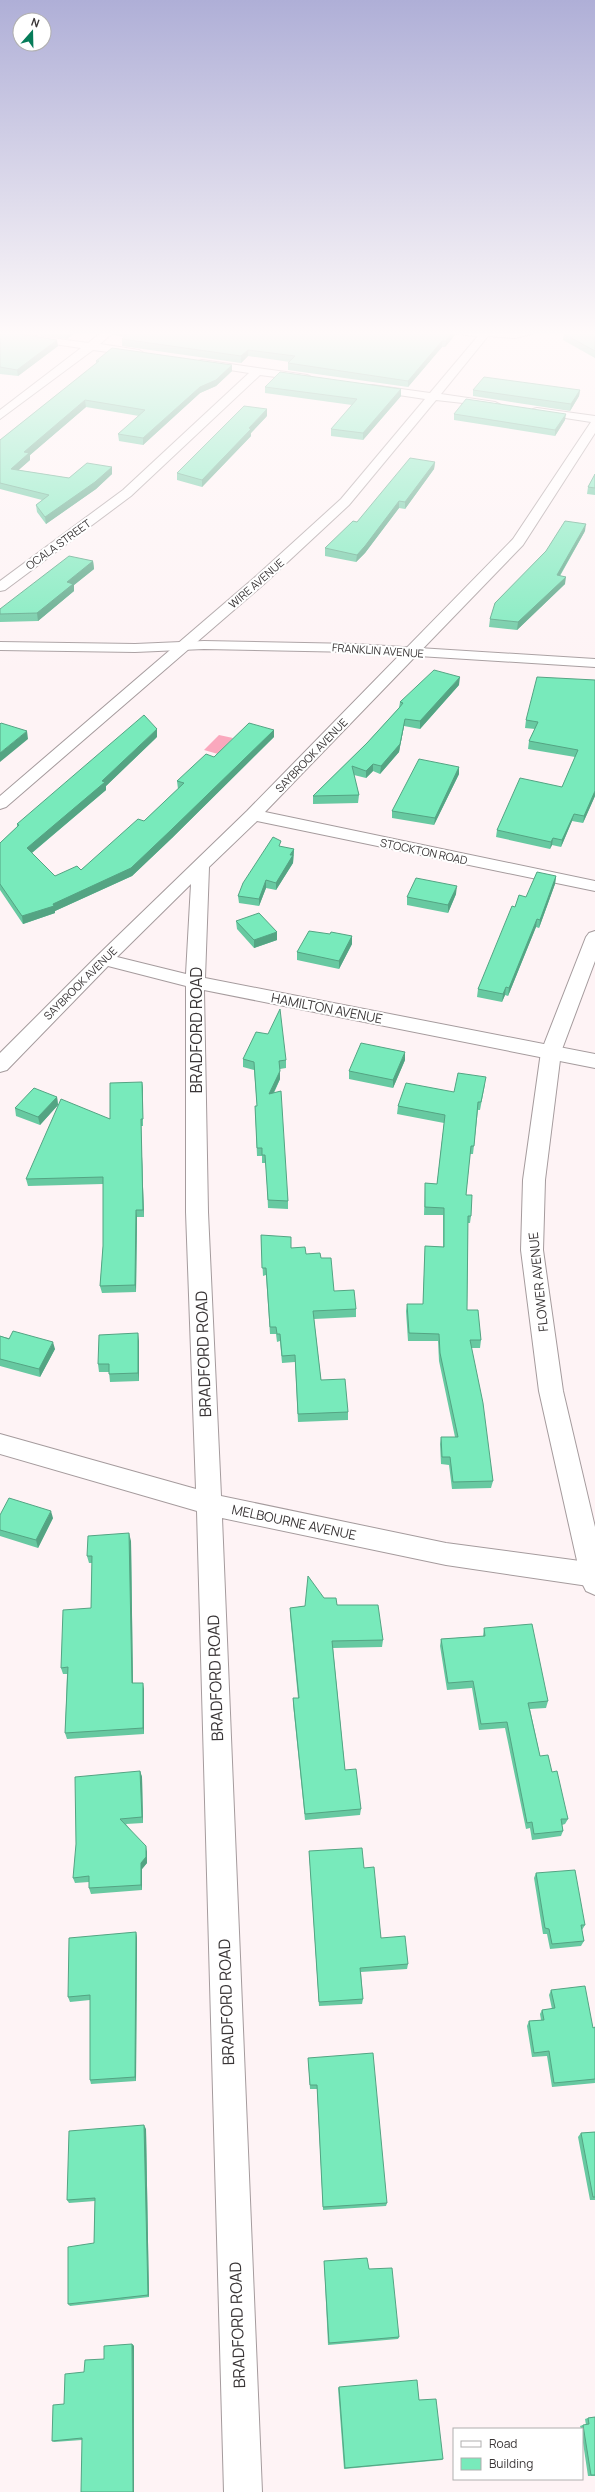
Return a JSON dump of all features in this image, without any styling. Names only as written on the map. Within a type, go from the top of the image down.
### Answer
[{"type":"street","name":"OCALA STREET","points":[[0,587],[127,493],[176,447]]},
{"type":"street","name":"WIRE AVENUE","points":[[0,804],[181,646],[259,581],[345,502],[391,447]]},
{"type":"street","name":"SAYBROOK AVENUE","points":[[0,1065],[104,959],[253,815],[518,542],[580,447]]},
{"type":"street","name":"FRANKLIN AVENUE","points":[[0,646],[323,647],[595,663]]},
{"type":"street","name":"STOCKTON ROAD","points":[[253,815],[595,886]]},
{"type":"street","name":"BRADFORD ROAD","points":[[201,864],[195,982],[197,1212],[209,1504],[243,2492]]},
{"type":"street","name":"FLOWER AVENUE","points":[[594,1578],[551,1392],[532,1250],[534,1180],[551,1052],[595,937]]},
{"type":"street","name":"HAMILTON AVENUE","points":[[104,959],[195,982],[595,1061]]},
{"type":"street","name":"MELBOURNE AVENUE","points":[[0,1444],[209,1504],[446,1554],[594,1578]]},
{"type":"shaded area","points":[[219,735],[233,738],[218,754],[204,750]]},
{"type":"building","points":[[0,447],[30,447],[24,452],[29,453],[11,469],[69,478],[87,463],[112,467],[95,482],[45,517],[36,505],[49,495],[0,483]]},
{"type":"building","points":[[203,447],[233,447],[202,480],[177,473]]},
{"type":"building","points":[[410,458],[435,462],[405,502],[399,501],[357,555],[325,548],[353,521],[357,522]]},
{"type":"building","points":[[595,474],[595,488],[588,487]]},
{"type":"building","points":[[565,521],[586,524],[557,575],[566,577],[518,622],[490,619],[495,603],[546,551]]},
{"type":"building","points":[[69,556],[93,561],[67,582],[73,584],[37,613],[0,614],[0,609]]},
{"type":"building","points":[[434,670],[460,677],[420,721],[405,719],[400,744],[381,766],[373,764],[366,771],[352,766],[359,795],[313,796],[367,743],[403,703],[400,702]]},
{"type":"building","points":[[537,677],[595,680],[595,791],[584,816],[574,814],[562,840],[553,838],[551,842],[497,830],[520,778],[562,787],[578,750],[529,741],[538,722],[526,720]]},
{"type":"building","points":[[144,715],[157,729],[102,781],[105,782],[27,848],[55,876],[77,866],[81,870],[138,819],[144,821],[184,783],[177,781],[206,754],[214,757],[249,723],[274,730],[131,868],[53,904],[54,906],[22,916],[0,884],[0,843],[19,825],[17,824]]},
{"type":"building","points":[[1,723],[27,731],[0,753],[0,724]]},
{"type":"building","points":[[419,759],[459,767],[435,818],[392,811]]},
{"type":"building","points":[[273,837],[281,841],[279,846],[294,849],[290,855],[293,855],[276,883],[266,880],[259,899],[238,896],[243,883]]},
{"type":"building","points":[[537,872],[556,876],[540,920],[537,919],[509,988],[506,987],[503,994],[478,989],[512,906],[515,907],[519,895],[526,897]]},
{"type":"building","points":[[416,878],[457,886],[448,905],[407,897]]},
{"type":"building","points":[[259,913],[277,932],[254,940],[236,921]]},
{"type":"building","points":[[309,931],[330,934],[331,932],[352,936],[339,961],[297,952]]},
{"type":"building","points":[[280,1009],[286,1060],[279,1061],[280,1071],[269,1094],[281,1091],[288,1201],[268,1200],[265,1155],[262,1155],[262,1148],[257,1148],[255,1106],[257,1106],[254,1062],[243,1059],[256,1032],[268,1034]]},
{"type":"building","points":[[361,1043],[405,1052],[393,1080],[349,1071]]},
{"type":"building","points":[[458,1073],[486,1077],[481,1102],[478,1102],[474,1146],[471,1146],[466,1195],[472,1195],[471,1216],[468,1216],[467,1310],[478,1310],[481,1340],[470,1340],[483,1403],[493,1481],[453,1482],[450,1457],[442,1457],[441,1437],[458,1437],[440,1353],[439,1334],[409,1333],[407,1304],[423,1304],[425,1246],[444,1247],[444,1208],[425,1207],[425,1183],[437,1184],[445,1115],[398,1106],[406,1083],[454,1092]]},
{"type":"building","points":[[142,1082],[143,1119],[141,1119],[143,1210],[136,1210],[135,1285],[100,1286],[103,1246],[103,1177],[26,1179],[61,1099],[110,1119],[110,1083]]},
{"type":"building","points":[[34,1088],[57,1097],[38,1117],[15,1108]]},
{"type":"building","points":[[261,1235],[291,1237],[291,1248],[305,1247],[306,1254],[320,1253],[321,1258],[331,1258],[334,1291],[354,1290],[356,1309],[313,1311],[321,1380],[345,1379],[348,1412],[298,1414],[295,1355],[282,1356],[280,1334],[277,1334],[276,1327],[270,1327],[266,1268],[262,1268]]},
{"type":"building","points":[[13,1331],[53,1342],[39,1369],[0,1359],[0,1336],[9,1339]]},
{"type":"building","points":[[138,1333],[138,1373],[109,1374],[109,1364],[98,1364],[99,1335]]},
{"type":"building","points":[[9,1498],[51,1511],[36,1540],[0,1530],[0,1515]]},
{"type":"building","points":[[129,1533],[132,1683],[143,1683],[143,1728],[65,1733],[68,1667],[61,1668],[63,1610],[91,1608],[92,1556],[87,1556],[88,1536]]},
{"type":"building","points":[[308,1576],[324,1598],[336,1598],[337,1605],[378,1605],[383,1640],[332,1641],[345,1770],[356,1769],[361,1809],[305,1814],[293,1698],[299,1698],[290,1608],[305,1606]]},
{"type":"building","points":[[532,1624],[548,1701],[528,1703],[540,1756],[548,1755],[552,1772],[557,1771],[568,1819],[561,1819],[563,1831],[534,1834],[532,1822],[527,1823],[507,1722],[481,1724],[473,1681],[448,1683],[441,1639],[485,1636],[484,1628]]},
{"type":"building","points":[[140,1771],[142,1817],[120,1819],[146,1846],[146,1857],[141,1863],[141,1885],[89,1888],[89,1876],[73,1878],[76,1844],[75,1777]]},
{"type":"building","points":[[362,1848],[364,1868],[374,1867],[381,1938],[405,1936],[408,1964],[360,1968],[363,1999],[319,2002],[309,1851]]},
{"type":"building","points":[[575,1870],[585,1925],[581,1925],[584,1941],[552,1944],[549,1929],[545,1928],[536,1873]]},
{"type":"building","points":[[136,1932],[135,2077],[90,2080],[90,1995],[68,1997],[69,1938]]},
{"type":"building","points":[[585,1986],[593,2028],[595,2027],[595,2079],[554,2083],[549,2051],[534,2053],[529,2021],[544,2020],[542,2010],[555,2008],[551,1990]]},
{"type":"building","points":[[373,2053],[387,2203],[323,2207],[317,2085],[310,2085],[308,2058]]},
{"type":"building","points":[[144,2125],[148,2295],[68,2304],[68,2247],[94,2243],[95,2198],[67,2200],[69,2131]]},
{"type":"building","points":[[595,2132],[595,2197],[593,2197],[581,2133]]},
{"type":"building","points":[[367,2258],[369,2269],[392,2268],[399,2337],[329,2343],[324,2261]]},
{"type":"building","points":[[132,2344],[133,2492],[81,2492],[82,2438],[52,2441],[53,2405],[64,2404],[65,2374],[84,2372],[85,2360],[104,2359],[104,2346]]},
{"type":"building","points":[[417,2380],[419,2400],[436,2399],[443,2459],[345,2468],[339,2387]]},
{"type":"building","points":[[595,2417],[595,2475],[591,2475],[583,2425],[589,2424],[588,2418]]}]
